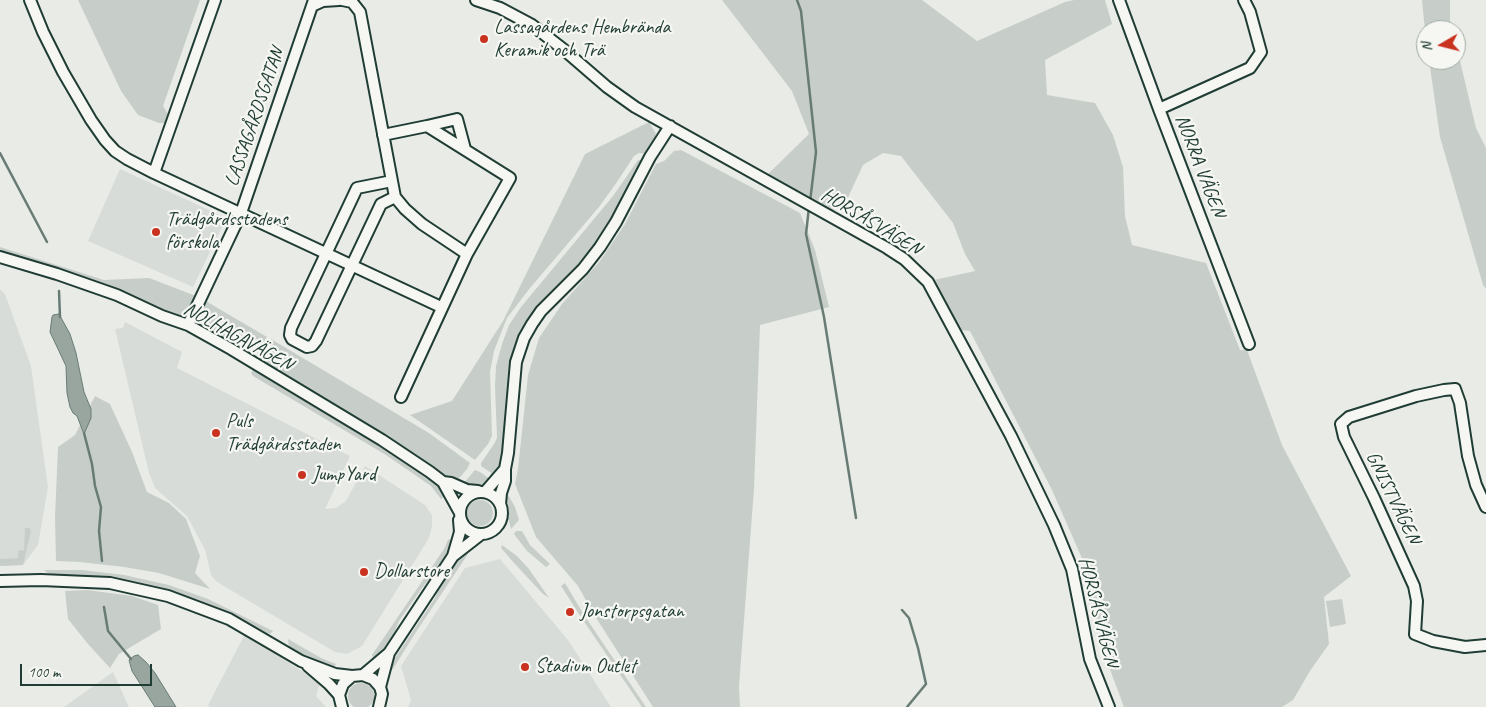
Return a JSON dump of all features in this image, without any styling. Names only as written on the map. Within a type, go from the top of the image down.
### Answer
[{"type":"street","points":[[30,0],[43,32],[63,72],[105,140],[115,151],[154,173],[441,307]]},
{"type":"street","points":[[154,173],[215,0]]},
{"type":"street","points":[[313,3],[340,0],[352,2],[360,12],[395,197],[422,224],[467,254]]},
{"type":"street","name":"HORSÅSVÄGEN","points":[[476,0],[500,8],[532,25],[607,87],[635,107],[887,248],[904,259],[928,282],[1011,436],[1054,525],[1072,569],[1090,659],[1109,707]]},
{"type":"street","name":"NORRA VÄGEN","points":[[1119,0],[1249,344]]},
{"type":"street","points":[[1159,109],[1250,68],[1261,52],[1250,12],[1244,0]]},
{"type":"street","name":"LASSAGÅRDSGATAN","points":[[188,325],[240,213],[313,3]]},
{"type":"street","points":[[383,135],[457,119],[465,149]]},
{"type":"street","points":[[401,397],[467,254],[510,178],[427,126]]},
{"type":"street","points":[[453,556],[480,535],[497,528],[502,516],[501,493],[505,481],[516,362],[524,338],[541,310],[583,269],[600,247],[670,126]]},
{"type":"street","points":[[392,181],[357,188],[291,328],[290,335],[292,339],[307,347],[312,346],[316,342],[381,204],[395,197]]},
{"type":"street","name":"NOLHAGAVÄGEN","points":[[0,257],[108,292],[162,316],[188,325],[231,348],[382,440],[443,482],[451,483],[467,490],[482,492]]},
{"type":"street","name":"GNISTVÄGEN","points":[[1486,507],[1476,485],[1468,456],[1456,389],[1416,396],[1349,417],[1341,424],[1344,437],[1382,514],[1414,586],[1417,601],[1415,634],[1433,641],[1465,647],[1486,645]]},
{"type":"street","points":[[362,675],[389,653],[453,556],[460,532],[459,515],[465,498],[482,492],[505,469]]},
{"type":"street","name":"NOLHAGAVÄGEN","points":[[443,482],[459,515]]},
{"type":"street","points":[[482,492],[492,495],[500,504]]},
{"type":"street","points":[[459,515],[463,525],[468,530],[480,535]]},
{"type":"street","points":[[0,581],[41,580],[110,584],[168,596],[229,619],[301,661],[329,684],[339,695],[342,707]]},
{"type":"street","points":[[380,687],[389,653]]},
{"type":"street","points":[[301,661],[335,674],[362,675],[373,679],[380,687],[382,694],[379,707]]},
{"type":"street","points":[[339,695],[343,684],[352,676]]},
{"type":"shaded area","points":[[78,0],[200,0],[163,106],[168,114],[168,123],[159,123],[138,115],[121,91]]},
{"type":"shaded area","points":[[722,0],[922,0],[977,41],[1065,2],[1074,0],[1105,0],[1112,24],[1045,60],[1047,95],[1095,103],[1113,135],[1123,167],[1125,216],[1132,245],[1206,263],[1240,350],[1247,350],[1282,445],[1351,576],[1324,597],[1329,644],[1293,700],[1282,707],[1124,707],[1105,656],[1084,563],[1052,490],[970,331],[961,330],[934,280],[975,271],[965,254],[953,223],[901,156],[883,153],[863,165],[845,204],[833,210],[768,174],[809,134],[792,91]]},
{"type":"shaded area","points":[[1422,0],[1450,0],[1450,20],[1424,20]]},
{"type":"shaded area","points":[[1430,70],[1462,70],[1476,128],[1486,148],[1486,289],[1483,285],[1440,137]]},
{"type":"shaded area","points":[[649,122],[656,134],[647,154],[639,153],[634,156],[599,207],[507,318],[494,351],[490,372],[492,436],[475,460],[410,415],[452,401],[503,321],[585,154]]},
{"type":"shaded area","points":[[681,150],[800,213],[815,250],[829,307],[760,325],[754,489],[739,686],[740,707],[653,707],[578,586],[536,537],[515,484],[528,375],[539,338],[562,304],[600,261],[625,224],[656,164],[664,161],[674,151]]},
{"type":"shaded area","points":[[638,160],[644,160],[612,221],[593,250],[525,329],[504,450],[499,467],[494,475],[481,466],[481,463],[497,438],[496,366],[509,325],[521,307],[613,196]]},
{"type":"shaded area","name":"Trädgårdsstadens förskola","points":[[120,169],[222,216],[224,223],[193,287],[88,241]]},
{"type":"shaded area","points":[[0,247],[104,280],[149,278],[196,296],[188,312],[177,316],[86,278],[0,251]]},
{"type":"shaded area","points":[[0,289],[5,294],[31,366],[48,487],[38,545],[23,565],[0,566]]},
{"type":"shaded area","points":[[204,300],[267,337],[258,353],[232,339],[230,342],[204,328],[198,317]]},
{"type":"shaded area","points":[[59,314],[70,334],[84,392],[91,409],[91,418],[84,434],[77,416],[70,407],[67,393],[66,366],[50,332],[53,315]]},
{"type":"shaded area","points":[[125,322],[182,352],[177,368],[350,456],[325,509],[336,508],[346,501],[365,466],[425,505],[432,515],[429,538],[362,646],[347,654],[335,652],[217,582],[211,575],[205,550],[187,516],[155,488],[149,473],[115,329],[123,328]]},
{"type":"shaded area","points":[[271,339],[429,433],[470,463],[467,469],[456,482],[260,359]]},
{"type":"shaded area","points":[[253,370],[412,466],[433,481],[446,495],[441,499],[431,486],[386,455],[253,376],[251,373]]},
{"type":"shaded area","points":[[95,396],[110,404],[132,452],[147,492],[169,503],[186,519],[200,556],[195,573],[210,589],[159,573],[124,567],[56,561],[55,517],[58,447],[75,435]]},
{"type":"shaded area","points":[[475,470],[490,479],[477,488],[462,485]]},
{"type":"shaded area","points":[[507,493],[515,507],[519,520],[511,529],[506,509]]},
{"type":"shaded area","points":[[480,500],[489,504],[493,513],[489,522],[480,526],[471,522],[467,513],[471,504]]},
{"type":"shaded area","points":[[25,528],[29,528],[31,531],[23,565],[0,566],[0,559],[18,558],[18,551],[24,550]]},
{"type":"shaded area","points":[[516,531],[522,531],[530,545],[550,564],[546,567],[527,551],[514,534]]},
{"type":"shaded area","points":[[450,539],[453,541],[442,563],[399,621],[392,639],[374,661],[372,655]]},
{"type":"shaded area","points":[[502,545],[517,556],[529,569],[549,598],[514,563],[501,548]]},
{"type":"shaded area","points":[[467,549],[468,554],[393,669],[387,670],[435,598],[440,585],[453,565]]},
{"type":"shaded area","points":[[500,559],[568,640],[611,707],[408,707],[411,700],[401,666],[465,568]]},
{"type":"shaded area","points":[[44,570],[82,570],[124,575],[169,585],[208,599],[273,631],[270,634],[265,633],[218,610],[183,596],[142,584],[98,577],[50,575]]},
{"type":"shaded area","points":[[565,583],[584,615],[646,707],[642,707],[579,614],[561,586]]},
{"type":"shaded area","points":[[87,590],[132,596],[158,605],[161,629],[119,654],[110,668],[68,619],[65,591]]},
{"type":"shaded area","points":[[1342,599],[1346,624],[1330,627],[1326,601]]},
{"type":"shaded area","points":[[245,634],[320,683],[316,696],[326,707],[210,707],[208,705]]},
{"type":"shaded area","points":[[288,639],[321,658],[336,664],[333,670],[289,648]]},
{"type":"shaded area","points":[[138,655],[155,673],[176,707],[155,707],[132,671],[129,660]]},
{"type":"shaded area","points":[[113,672],[129,707],[64,707]]},
{"type":"shaded area","points":[[361,683],[370,687],[374,696],[370,705],[361,709],[352,705],[348,696],[352,687]]},
{"type":"waterway","points":[[797,0],[801,11],[816,152],[810,202]]},
{"type":"waterway","points":[[0,153],[47,242]]},
{"type":"waterway","points":[[809,207],[806,234],[824,317],[856,518]]},
{"type":"waterway","points":[[59,291],[60,317]]},
{"type":"waterway","points":[[84,433],[101,507],[99,531],[102,561]]},
{"type":"waterway","points":[[104,607],[108,631],[131,659]]},
{"type":"waterway","points":[[902,610],[909,618],[926,684],[907,707]]},
{"type":"place","name":"Lassagårdens Hembrända Keramik och Trä","points":[[484,39]]},
{"type":"place","name":"Trädgårdsstadens förskola","points":[[156,232]]},
{"type":"place","name":"Puls Trädgårdsstaden","points":[[216,433]]},
{"type":"place","name":"JumpYard","points":[[302,475]]},
{"type":"place","name":"Dollarstore","points":[[364,572]]},
{"type":"place","name":"Jonstorpsgatan","points":[[570,612]]},
{"type":"place","name":"Stadium Outlet","points":[[525,667]]}]
